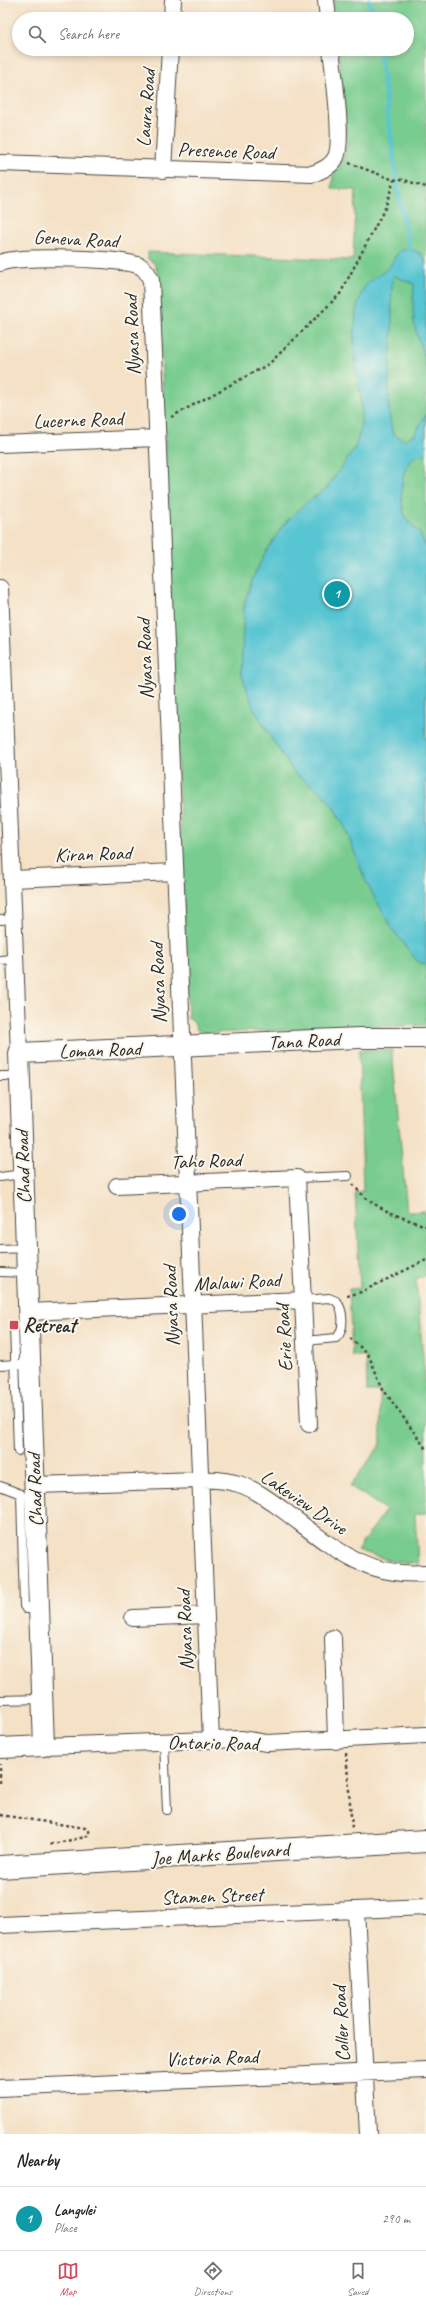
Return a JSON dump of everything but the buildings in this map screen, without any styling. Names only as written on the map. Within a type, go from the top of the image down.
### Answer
[{"type":"main road","name":"Joe Marks Boulevard","points":[[7,1867],[426,1841]]},
{"type":"street","points":[[172,12],[173,0]]},
{"type":"street","points":[[326,0],[327,12]]},
{"type":"street","name":"Laura Road","points":[[163,170],[170,56]]},
{"type":"street","points":[[332,56],[338,130],[336,157]]},
{"type":"street","name":"Presence Road","points":[[0,163],[163,170],[312,174],[323,171],[336,157]]},
{"type":"street","name":"Geneva Road","points":[[0,263],[22,258],[123,262],[140,266],[148,272]]},
{"type":"street","name":"Nyasa Road","points":[[148,272],[152,290],[181,1046],[211,1740]]},
{"type":"street","name":"Lucerne Road","points":[[0,444],[157,438]]},
{"type":"street","name":"Chad Road","points":[[0,588],[12,878],[7,920],[7,959],[19,1053],[28,1312],[23,1364],[35,1485],[44,1746]]},
{"type":"street","name":"Kiran Road","points":[[12,878],[174,872]]},
{"type":"street","name":"Tana Road","points":[[181,1046],[358,1038],[426,1038]]},
{"type":"street","name":"Loman Road","points":[[19,1053],[181,1046]]},
{"type":"street","name":"Taho Road","points":[[117,1186],[297,1178]]},
{"type":"street","name":"Erie Road","points":[[297,1178],[309,1424]]},
{"type":"street","name":"Malawi Road","points":[[28,1312],[303,1300]]},
{"type":"street","name":"Lakeview Drive","points":[[35,1485],[200,1480],[227,1481],[250,1488],[332,1547],[363,1564],[382,1571],[426,1573]]},
{"type":"street","points":[[133,1618],[205,1615]]},
{"type":"street","points":[[333,1638],[340,1740]]},
{"type":"street","name":"Ontario Road","points":[[0,1748],[241,1739],[268,1743],[426,1735]]},
{"type":"street","name":"Stamen Street","points":[[0,1925],[426,1908]]},
{"type":"street","name":"Coller Road","points":[[356,1911],[368,2134]]},
{"type":"street","name":"Victoria Road","points":[[0,2088],[426,2070]]},
{"type":"lane","points":[[0,1076],[20,1076]]},
{"type":"lane","points":[[0,1177],[24,1174]]},
{"type":"lane","points":[[297,1178],[348,1176]]},
{"type":"lane","points":[[0,1249],[26,1248]]},
{"type":"lane","points":[[0,1272],[27,1273]]},
{"type":"lane","points":[[303,1300],[329,1298],[339,1303],[342,1332],[332,1340],[305,1341]]},
{"type":"lane","points":[[14,1325],[23,1364],[18,1451]]},
{"type":"lane","points":[[0,1365],[23,1364]]},
{"type":"lane","points":[[0,1486],[21,1494],[24,1606],[26,1609],[39,1609]]},
{"type":"lane","points":[[0,1700],[43,1699]]},
{"type":"lane","points":[[164,1742],[167,1810]]},
{"type":"path","points":[[336,157],[394,180],[400,179],[426,187]]},
{"type":"path","points":[[157,438],[164,421],[269,364],[340,294],[385,208],[394,180]]},
{"type":"path","points":[[348,1176],[362,1194],[377,1205],[403,1218],[426,1226]]},
{"type":"path","points":[[339,1303],[347,1296],[361,1292],[426,1260]]},
{"type":"path","points":[[342,1332],[368,1354],[383,1389],[426,1450]]},
{"type":"path","points":[[340,1740],[352,1832]]},
{"type":"path","points":[[0,1756],[0,1783]]},
{"type":"path","points":[[0,1815],[85,1828],[89,1831],[89,1835],[86,1837],[43,1846]]},
{"type":"green space","points":[[333,0],[426,0],[426,1025],[207,1033],[197,1030],[192,1019],[188,1019],[158,273],[154,263],[148,259],[148,252],[353,260],[356,190],[332,189],[333,175],[342,162],[347,144],[339,56],[414,56],[414,12],[334,12]]},
{"type":"green space","points":[[359,1050],[392,1050],[407,1212],[426,1211],[426,1276],[416,1278],[426,1391],[426,1513],[415,1514],[418,1564],[394,1562],[357,1550],[386,1510],[350,1486],[381,1444],[380,1391],[367,1391],[366,1356],[352,1356],[349,1289],[360,1288],[355,1192],[363,1191]]},
{"type":"water","points":[[410,248],[421,254],[426,263],[426,368],[414,320],[414,284],[394,276],[392,292],[389,406],[393,434],[404,440],[415,434],[426,414],[426,455],[417,456],[411,460],[406,467],[403,476],[402,495],[404,514],[407,520],[420,533],[426,548],[426,964],[418,962],[393,930],[366,882],[344,825],[332,805],[319,790],[295,774],[277,747],[254,709],[241,672],[244,606],[251,582],[265,553],[284,524],[306,503],[327,488],[355,448],[361,426],[361,397],[355,368],[354,337],[356,311],[362,291],[368,282],[388,269],[399,251]]},
{"type":"waterway","points":[[369,0],[372,12]]},
{"type":"waterway","points":[[380,56],[399,198],[410,248]]},
{"type":"place","name":"Langvlei","points":[[337,594]]},
{"type":"place","name":"Retreat","points":[[14,1325]]}]
